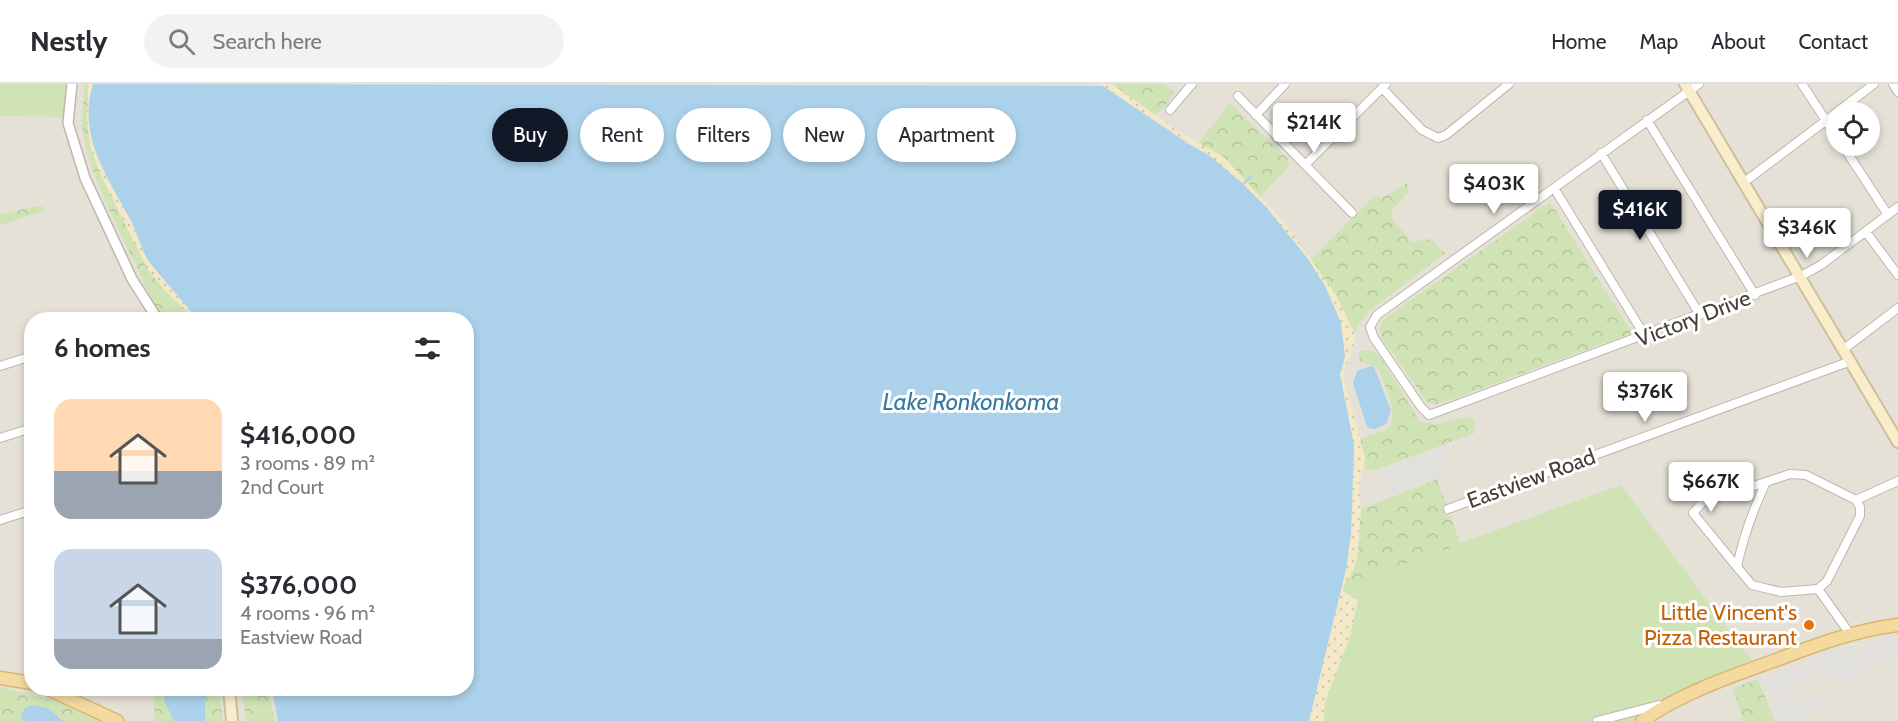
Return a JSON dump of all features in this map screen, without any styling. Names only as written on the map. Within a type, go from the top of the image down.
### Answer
[{"type":"main road","points":[[1691,86],[1743,183],[1801,276],[1898,442]]},
{"type":"main road","points":[[1642,721],[1665,704],[1741,672],[1850,634],[1898,625]]},
{"type":"main road","points":[[0,678],[24,679]]},
{"type":"main road","points":[[63,696],[117,721]]},
{"type":"main road","points":[[230,696],[233,718]]},
{"type":"street","points":[[72,84],[68,123],[85,178],[132,279],[153,312]]},
{"type":"street","points":[[1170,110],[1192,84]]},
{"type":"street","points":[[1256,115],[1285,84]]},
{"type":"street","points":[[1306,164],[1384,86],[1422,130],[1438,138],[1446,135],[1509,84]]},
{"type":"street","points":[[1743,183],[1826,121],[1802,84]]},
{"type":"street","points":[[1850,102],[1874,84]]},
{"type":"street","points":[[1893,84],[1898,92]]},
{"type":"street","points":[[1646,336],[1554,188],[1691,86]]},
{"type":"street","points":[[1238,96],[1352,213]]},
{"type":"street","points":[[1647,120],[1755,295]]},
{"type":"street","points":[[1601,153],[1700,315]]},
{"type":"street","points":[[1850,156],[1888,215]]},
{"type":"street","name":"Victory Drive","points":[[1554,188],[1377,315],[1370,327],[1421,407],[1429,415],[1646,336],[1801,276],[1821,265],[1898,207]]},
{"type":"street","points":[[1866,232],[1898,275]]},
{"type":"street","points":[[1844,349],[1898,308]]},
{"type":"street","points":[[0,366],[24,358]]},
{"type":"street","name":"Eastview Road","points":[[1448,509],[1851,361]]},
{"type":"street","points":[[0,438],[24,430]]},
{"type":"street","points":[[1790,474],[1806,476],[1856,500],[1860,507],[1860,516],[1827,582],[1818,589],[1781,592],[1752,585],[1693,513],[1703,502],[1790,474]]},
{"type":"street","points":[[1737,567],[1742,540],[1766,482]]},
{"type":"street","points":[[1856,500],[1898,482]]},
{"type":"street","points":[[0,520],[24,512]]},
{"type":"street","points":[[1818,589],[1850,634]]},
{"type":"street","points":[[1597,721],[1665,704]]},
{"type":"shaded area","points":[[0,84],[1898,84],[1898,721],[0,721]]},
{"type":"shaded area","points":[[1444,448],[1453,471],[1390,495],[1381,472]]},
{"type":"shaded area","points":[[1898,639],[1898,658],[1867,667],[1859,647]]},
{"type":"shaded area","points":[[1854,645],[1865,676],[1839,686],[1836,680],[1826,676],[1816,678],[1809,659]]},
{"type":"shaded area","points":[[1804,661],[1810,677],[1784,686],[1790,704],[1819,694],[1823,710],[1793,721],[1780,721],[1764,678]]},
{"type":"green space","points":[[0,84],[66,84],[63,117],[0,116]]},
{"type":"green space","points":[[85,84],[89,84],[87,123],[90,144],[99,171],[148,270],[187,312],[159,312],[152,302],[98,185],[83,136],[82,114]]},
{"type":"green space","points":[[1112,84],[1164,84],[1174,92],[1164,108],[1154,115]]},
{"type":"green space","points":[[1230,103],[1288,159],[1289,167],[1260,197],[1224,157],[1198,143]]},
{"type":"green space","points":[[1407,183],[1408,193],[1392,209],[1393,220],[1412,242],[1431,239],[1445,253],[1368,312],[1354,332],[1336,295],[1311,259],[1374,196],[1381,198]]},
{"type":"green space","points":[[1550,202],[1632,333],[1445,402],[1435,405],[1427,402],[1381,337],[1380,327],[1383,320]]},
{"type":"green space","points":[[37,206],[45,207],[44,211],[0,225],[0,214]]},
{"type":"green space","points":[[1370,350],[1380,356],[1420,422],[1439,424],[1468,416],[1474,421],[1475,433],[1375,470],[1364,469],[1365,458],[1360,439],[1388,428],[1393,416],[1390,399],[1378,368],[1360,361],[1358,355],[1361,351]]},
{"type":"green space","points":[[1440,478],[1438,483],[1447,505],[1444,513],[1451,517],[1460,543],[1621,485],[1751,660],[1698,681],[1343,591],[1356,561],[1361,509]]},
{"type":"green space","points":[[1621,485],[1751,660],[1633,721],[1324,721],[1325,703],[1350,636],[1358,601],[1343,591],[1343,587]]},
{"type":"green space","points":[[1758,679],[1775,721],[1743,721],[1733,688]]},
{"type":"green space","points":[[0,687],[24,693],[24,696],[37,696],[57,701],[97,721],[63,721],[59,716],[24,709],[20,717],[25,721],[0,721]]},
{"type":"green space","points":[[154,696],[167,696],[174,721],[154,721]]},
{"type":"green space","points":[[205,696],[220,696],[223,721],[205,721]]},
{"type":"green space","points":[[243,696],[270,696],[274,721],[246,721]]},
{"type":"sand","points":[[88,84],[93,84],[89,103],[89,122],[97,156],[131,221],[147,258],[191,312],[168,294],[148,270],[99,171],[90,144],[87,123]]},
{"type":"sand","points":[[1099,84],[1112,84],[1173,128],[1224,157],[1288,227],[1336,295],[1356,337],[1343,375],[1365,458],[1359,484],[1361,509],[1357,558],[1353,572],[1344,584],[1343,591],[1372,603],[1325,721],[1309,721],[1346,569],[1353,503],[1349,418],[1340,372],[1344,362],[1326,288],[1308,259],[1267,208],[1210,156]]},
{"type":"water","name":"Lake Ronkonkoma","points":[[93,84],[1103,86],[1210,156],[1243,184],[1267,208],[1308,259],[1326,288],[1341,323],[1345,356],[1340,375],[1354,445],[1351,534],[1346,569],[1309,721],[278,721],[273,696],[474,696],[474,312],[191,312],[147,258],[97,156],[89,122],[89,103]]},
{"type":"water","points":[[1374,367],[1391,410],[1386,424],[1375,429],[1368,428],[1366,424],[1353,383],[1357,371]]},
{"type":"water","points":[[164,696],[205,696],[205,721],[174,721],[164,701]]},
{"type":"water","points":[[31,705],[48,708],[63,721],[25,721],[20,718],[24,709]]},
{"type":"waterway","points":[[1243,184],[1252,176]]},
{"type":"place","name":"Little Vincent's Pizza Restaurant","points":[[1809,625]]}]
